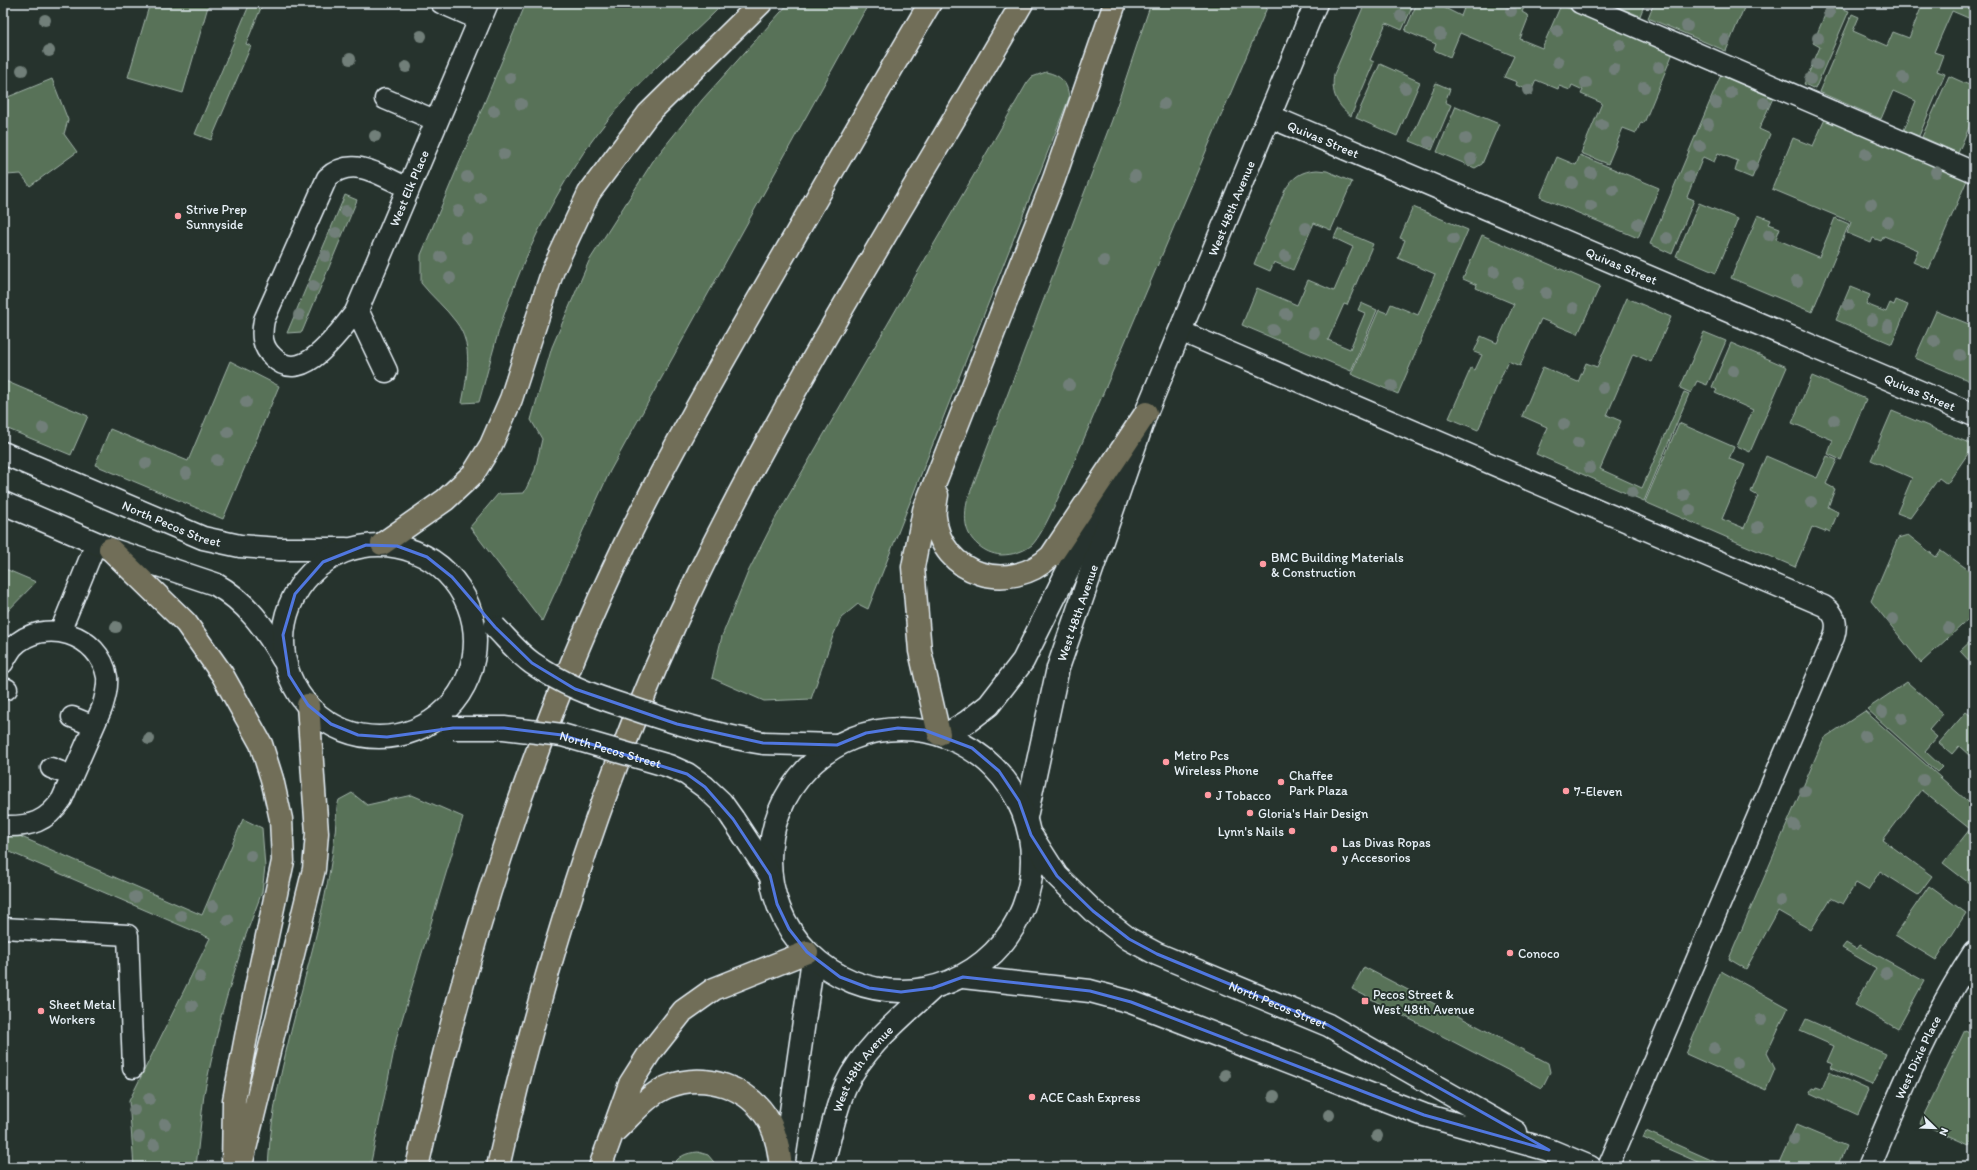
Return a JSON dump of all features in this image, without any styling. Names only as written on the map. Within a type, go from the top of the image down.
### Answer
[{"type":"highway","points":[[382,544],[445,500],[473,474],[490,445],[511,398],[553,270],[589,193],[648,114],[761,3]]},
{"type":"highway","points":[[417,1167],[434,1095],[488,892],[563,685],[624,547],[707,387],[930,3]]},
{"type":"highway","points":[[498,1167],[530,1031],[566,908],[607,787],[674,626],[713,545],[775,427],[1022,3]]},
{"type":"highway","points":[[941,735],[920,652],[914,567],[924,510],[1054,179],[1115,3]]},
{"type":"highway","points":[[943,464],[937,494],[935,516],[941,538],[948,550],[960,563],[976,573],[995,577],[1014,577],[1032,571],[1051,556],[1146,413]]},
{"type":"highway","points":[[103,546],[186,623],[222,674],[261,744],[272,779],[281,818],[283,861],[251,1011],[234,1100],[233,1167]]},
{"type":"highway","points":[[240,1167],[314,869],[317,833],[308,705]]},
{"type":"highway","points":[[600,1167],[630,1084],[649,1054],[683,1011],[714,989],[810,955]]},
{"type":"highway","points":[[612,1134],[650,1098],[665,1088],[683,1082],[703,1080],[724,1084],[751,1100],[769,1122],[777,1142],[782,1167]]},
{"type":"main road","name":"West 48th Avenue","points":[[1028,826],[1058,668],[1146,413],[1316,3]]},
{"type":"main road","name":"West Elk Place","points":[[357,310],[483,11]]},
{"type":"main road","name":"Quivas Street","points":[[1269,116],[1974,415]]},
{"type":"main road","points":[[357,310],[386,372]]},
{"type":"main road","name":"West 48th Avenue","points":[[941,735],[967,722],[989,704],[1023,661],[1146,413]]},
{"type":"main road","name":"North Pecos Street","points":[[4,454],[203,538],[248,546],[350,549]]},
{"type":"main road","points":[[3,503],[103,546],[216,584],[230,592],[256,617],[286,663],[294,685],[308,705],[331,724],[351,733],[372,737],[401,735],[423,727],[449,708],[466,681],[475,651],[476,635],[469,604],[452,577],[427,557],[397,546],[382,544],[366,545],[350,549],[323,562],[303,582],[295,594],[289,607],[283,635],[286,663]]},
{"type":"main road","points":[[461,590],[516,649],[532,663],[575,689],[690,728],[763,743],[837,745]]},
{"type":"main road","name":"North Pecos Street","points":[[401,735],[453,728],[504,728],[562,735],[669,766],[687,774],[705,787],[721,802],[770,876]]},
{"type":"main road","points":[[898,728],[941,735],[972,748],[999,771],[1019,801],[1028,826],[1033,868],[1026,901],[1012,932],[990,957],[963,977],[933,988],[901,992],[869,988],[840,977],[810,955],[789,929],[777,904],[770,876],[772,837],[784,800],[807,769],[837,745],[866,733],[898,728]]},
{"type":"main road","name":"North Pecos Street","points":[[1028,826],[1057,876],[1093,911],[1129,939],[1157,954],[1328,1025],[1549,1150]]},
{"type":"main road","name":"West Dixie Place","points":[[1869,1167],[1925,1038],[1943,1003],[1974,953]]},
{"type":"main road","points":[[782,1167],[810,955]]},
{"type":"main road","name":"North Pecos Street","points":[[963,977],[1090,991],[1132,1002],[1424,1115],[1549,1150],[1590,1167]]},
{"type":"main road","name":"West 48th Avenue","points":[[822,1167],[836,1110],[846,1085],[858,1065],[899,1020],[933,988]]},
{"type":"lane","points":[[441,3],[483,11]]},
{"type":"lane","points":[[1580,3],[1974,172]]},
{"type":"lane","points":[[385,99],[437,121]]},
{"type":"lane","points":[[357,310],[316,357],[307,363],[296,366],[275,360],[268,352],[263,341],[262,330],[264,320],[327,178],[334,171],[344,167],[353,166],[364,168],[408,188]]},
{"type":"lane","points":[[1180,331],[1824,606],[1830,610],[1834,616],[1836,623],[1834,637],[1608,1167]]},
{"type":"lane","points":[[60,632],[103,546]]},
{"type":"lane","points":[[3,826],[21,827],[38,822],[54,811],[72,776],[107,693],[107,678],[102,663],[94,650],[83,640],[66,632],[47,631],[29,636],[6,656]]},
{"type":"lane","points":[[72,717],[94,726]]},
{"type":"lane","points":[[51,768],[72,776]]},
{"type":"lane","points":[[3,928],[128,935],[133,1068]]},
{"type":"highlighted area","points":[[366,545],[397,546],[427,557],[452,577],[495,627],[532,663],[575,689],[677,724],[763,743],[837,745],[866,733],[898,728],[924,730],[972,748],[999,771],[1019,801],[1031,835],[1057,876],[1093,911],[1129,939],[1157,954],[1328,1025],[1549,1150],[1424,1115],[1131,1002],[1090,991],[963,977],[933,988],[901,992],[869,988],[840,977],[807,952],[789,929],[777,904],[770,875],[733,819],[705,787],[687,774],[562,735],[504,728],[453,728],[387,737],[358,735],[331,724],[308,705],[289,675],[283,635],[295,594],[323,562]]},
{"type":"green space","points":[[150,3],[209,3],[183,93],[128,77]]},
{"type":"green space","points":[[250,3],[263,3],[246,44],[251,46],[211,140],[195,134]]},
{"type":"green space","points":[[526,3],[724,3],[634,89],[607,121],[576,164],[536,235],[515,284],[498,332],[479,402],[462,403],[468,361],[465,341],[462,331],[456,322],[421,283],[421,255]]},
{"type":"green space","points":[[789,3],[869,3],[610,471],[542,621],[470,527],[498,494],[524,493],[535,470],[542,439],[531,420],[552,347],[589,261],[653,161],[702,100]]},
{"type":"green space","points":[[1151,3],[1269,3],[1049,518],[1037,538],[1029,547],[1013,554],[995,554],[986,551],[973,540],[970,535],[965,519],[967,501],[1112,120]]},
{"type":"green space","points":[[1365,3],[1414,3],[1402,30],[1386,23],[1370,60],[1374,62],[1351,116],[1338,102],[1334,92],[1333,81],[1334,74]]},
{"type":"green space","points":[[1417,3],[1435,3],[1461,16],[1466,3],[1526,3],[1522,12],[1529,16],[1520,39],[1542,48],[1561,5],[1673,53],[1644,123],[1641,122],[1636,133],[1623,128],[1608,164],[1581,153],[1602,103],[1581,94],[1583,90],[1572,85],[1570,90],[1559,86],[1558,89],[1536,80],[1531,92],[1516,85],[1517,82],[1504,77],[1514,56],[1460,33],[1450,57],[1434,50],[1436,44],[1405,31]]},
{"type":"green space","points":[[1526,3],[1533,3],[1532,6]]},
{"type":"green space","points":[[1609,3],[1645,3],[1640,16]]},
{"type":"green space","points":[[1654,3],[1746,3],[1726,51],[1648,18]]},
{"type":"green space","points":[[1830,3],[1843,3],[1841,8],[1849,11],[1815,89],[1804,84],[1820,47],[1813,43]]},
{"type":"green space","points":[[1923,3],[1974,3],[1974,18],[1973,20],[1952,11],[1934,52],[1943,55],[1937,71],[1945,74],[1919,136],[1904,130],[1916,101],[1893,91],[1881,119],[1819,92],[1852,14],[1859,17],[1853,31],[1887,46],[1893,32],[1909,38]]},
{"type":"green space","points":[[1380,64],[1420,82],[1397,136],[1356,118]]},
{"type":"green space","points":[[1046,72],[1056,75],[1063,80],[1067,88],[1069,98],[868,609],[858,604],[841,618],[833,636],[811,699],[764,701],[712,678],[722,636],[748,572],[775,519],[1027,83],[1032,77]]},
{"type":"green space","points":[[1974,73],[1974,116],[1958,153],[1922,137],[1949,76],[1969,85]]},
{"type":"green space","points":[[1721,75],[1773,98],[1759,129],[1770,134],[1752,178],[1735,171],[1738,161],[1718,153],[1714,162],[1703,157],[1687,197],[1694,200],[1672,254],[1650,244]]},
{"type":"green space","points":[[52,79],[68,120],[64,134],[77,152],[30,186],[21,174],[6,175],[3,172],[3,99]]},
{"type":"green space","points":[[1436,83],[1450,89],[1445,102],[1451,105],[1432,150],[1410,141]]},
{"type":"green space","points":[[1456,106],[1499,124],[1482,164],[1475,168],[1437,152]]},
{"type":"green space","points":[[1825,119],[1967,180],[1929,269],[1913,262],[1918,250],[1884,236],[1881,241],[1873,238],[1871,243],[1847,233],[1851,222],[1772,189],[1793,138],[1813,146]]},
{"type":"green space","points":[[1580,155],[1659,188],[1638,238],[1540,197],[1557,157],[1576,165]]},
{"type":"green space","points":[[1317,170],[1327,171],[1352,182],[1331,230],[1314,223],[1293,270],[1274,262],[1270,271],[1254,264],[1288,185],[1294,178],[1302,173]]},
{"type":"green space","points":[[345,195],[357,200],[302,332],[287,333]]},
{"type":"green space","points":[[1699,203],[1738,219],[1716,273],[1676,256]]},
{"type":"green space","points":[[1413,207],[1468,230],[1398,394],[1351,374],[1379,310],[1387,313],[1391,304],[1418,315],[1435,274],[1398,258],[1405,240],[1400,238]]},
{"type":"green space","points":[[1758,215],[1771,220],[1769,224],[1780,228],[1776,239],[1819,257],[1835,218],[1849,224],[1812,312],[1731,278]]},
{"type":"green space","points":[[1338,229],[1373,244],[1347,305],[1344,304],[1328,340],[1350,349],[1365,313],[1358,310],[1361,303],[1377,310],[1351,371],[1242,325],[1257,288],[1297,305],[1308,280],[1334,291],[1353,247],[1334,238]]},
{"type":"green space","points":[[1482,235],[1600,286],[1578,334],[1541,319],[1520,366],[1508,361],[1478,430],[1449,418],[1471,368],[1475,370],[1482,355],[1474,352],[1481,336],[1497,343],[1514,304],[1476,288],[1477,285],[1463,279]]},
{"type":"green space","points":[[1850,287],[1870,295],[1866,304],[1886,312],[1890,303],[1894,305],[1896,300],[1908,305],[1892,344],[1836,320]]},
{"type":"green space","points":[[1627,298],[1671,317],[1651,362],[1633,354],[1607,415],[1621,421],[1600,469],[1642,488],[1684,392],[1689,394],[1644,501],[1536,454],[1547,427],[1522,416],[1543,367],[1578,382],[1586,363],[1597,367]]},
{"type":"green space","points":[[1936,311],[1974,326],[1974,372],[1970,381],[1915,358]]},
{"type":"green space","points":[[1704,332],[1726,341],[1707,385],[1697,381],[1691,393],[1680,388]]},
{"type":"green space","points":[[1731,343],[1787,367],[1750,452],[1737,446],[1753,410],[1715,393],[1717,390],[1712,387]]},
{"type":"green space","points":[[230,361],[279,386],[223,519],[95,465],[110,429],[188,461]]},
{"type":"green space","points":[[1812,376],[1866,399],[1841,460],[1828,454],[1833,440],[1792,423]]},
{"type":"green space","points":[[3,380],[88,416],[71,455],[3,427]]},
{"type":"green space","points":[[1892,411],[1974,445],[1947,484],[1939,478],[1910,518],[1897,513],[1912,478],[1871,460]]},
{"type":"green space","points":[[1679,423],[1734,447],[1729,459],[1745,465],[1722,519],[1744,528],[1758,496],[1751,492],[1766,456],[1817,478],[1827,456],[1837,460],[1826,484],[1835,489],[1828,507],[1838,512],[1830,532],[1826,530],[1825,532],[1812,527],[1795,567],[1645,502]]},
{"type":"green space","points":[[1908,535],[1936,557],[1941,550],[1974,574],[1974,614],[1921,663],[1871,601],[1898,538]]},
{"type":"green space","points":[[3,568],[36,582],[3,616]]},
{"type":"green space","points":[[1974,638],[1974,666],[1960,651]]},
{"type":"green space","points":[[1907,682],[1943,714],[1929,730],[1937,737],[1925,751],[1942,767],[1937,772],[1867,709]]},
{"type":"green space","points":[[1865,711],[1974,807],[1974,887],[1943,863],[1970,829],[1921,790],[1883,840],[1932,876],[1918,895],[1880,871],[1868,890],[1856,883],[1843,904],[1831,898],[1811,930],[1778,911],[1746,969],[1729,959],[1824,738]]},
{"type":"green space","points":[[1966,712],[1974,718],[1974,752],[1970,756],[1959,746],[1952,754],[1939,743]]},
{"type":"green space","points":[[352,793],[367,805],[412,795],[463,817],[397,1036],[370,1167],[268,1167],[272,1121],[280,1076],[325,898],[333,853],[337,807],[339,800]]},
{"type":"green space","points":[[243,819],[262,828],[265,867],[262,892],[244,940],[221,1016],[204,1094],[196,1167],[134,1167],[129,1101],[210,938],[3,849],[3,829],[202,915]]},
{"type":"green space","points":[[1929,886],[1966,913],[1936,960],[1895,935]]},
{"type":"green space","points":[[1846,943],[1856,949],[1859,945],[1924,981],[1898,1029],[1855,1005],[1876,968],[1842,948]]},
{"type":"green space","points":[[1364,967],[1548,1063],[1550,1072],[1542,1088],[1352,989]]},
{"type":"green space","points":[[1721,971],[1788,1008],[1767,1053],[1775,1069],[1766,1090],[1686,1054]]},
{"type":"green space","points":[[1806,1019],[1886,1054],[1872,1085],[1831,1068],[1833,1064],[1827,1062],[1834,1046],[1800,1031]]},
{"type":"green space","points":[[1965,1030],[1974,1034],[1974,1135],[1969,1145],[1920,1123]]},
{"type":"green space","points":[[1829,1072],[1869,1090],[1858,1115],[1810,1093],[1812,1088],[1815,1089],[1816,1087],[1822,1089]]},
{"type":"green space","points":[[1796,1125],[1846,1146],[1837,1167],[1777,1167]]},
{"type":"green space","points":[[1646,1131],[1727,1167],[1709,1167],[1643,1138]]},
{"type":"green space","points":[[698,1152],[708,1155],[718,1167],[671,1167],[683,1156],[689,1153]]},
{"type":"place","name":"Strive Prep Sunnyside","points":[[178,216]]},
{"type":"place","name":"BMC Building Materials & Construction","points":[[1263,564]]},
{"type":"place","name":"Metro Pcs Wireless Phone","points":[[1166,762]]},
{"type":"place","name":"Chaffee Park Plaza","points":[[1281,782]]},
{"type":"place","name":"7-Eleven","points":[[1566,791]]},
{"type":"place","name":"J Tobacco","points":[[1208,795]]},
{"type":"place","name":"Gloria's Hair Design","points":[[1250,813]]},
{"type":"place","name":"Lynn's Nails","points":[[1292,831]]},
{"type":"place","name":"Las Divas Ropas y Accesorios","points":[[1334,849]]},
{"type":"place","name":"Conoco","points":[[1510,953]]},
{"type":"place","name":"Pecos Street & West 48th Avenue","points":[[1365,1001]]},
{"type":"place","name":"Sheet Metal Workers","points":[[41,1011]]},
{"type":"place","name":"ACE Cash Express","points":[[1032,1097]]}]
